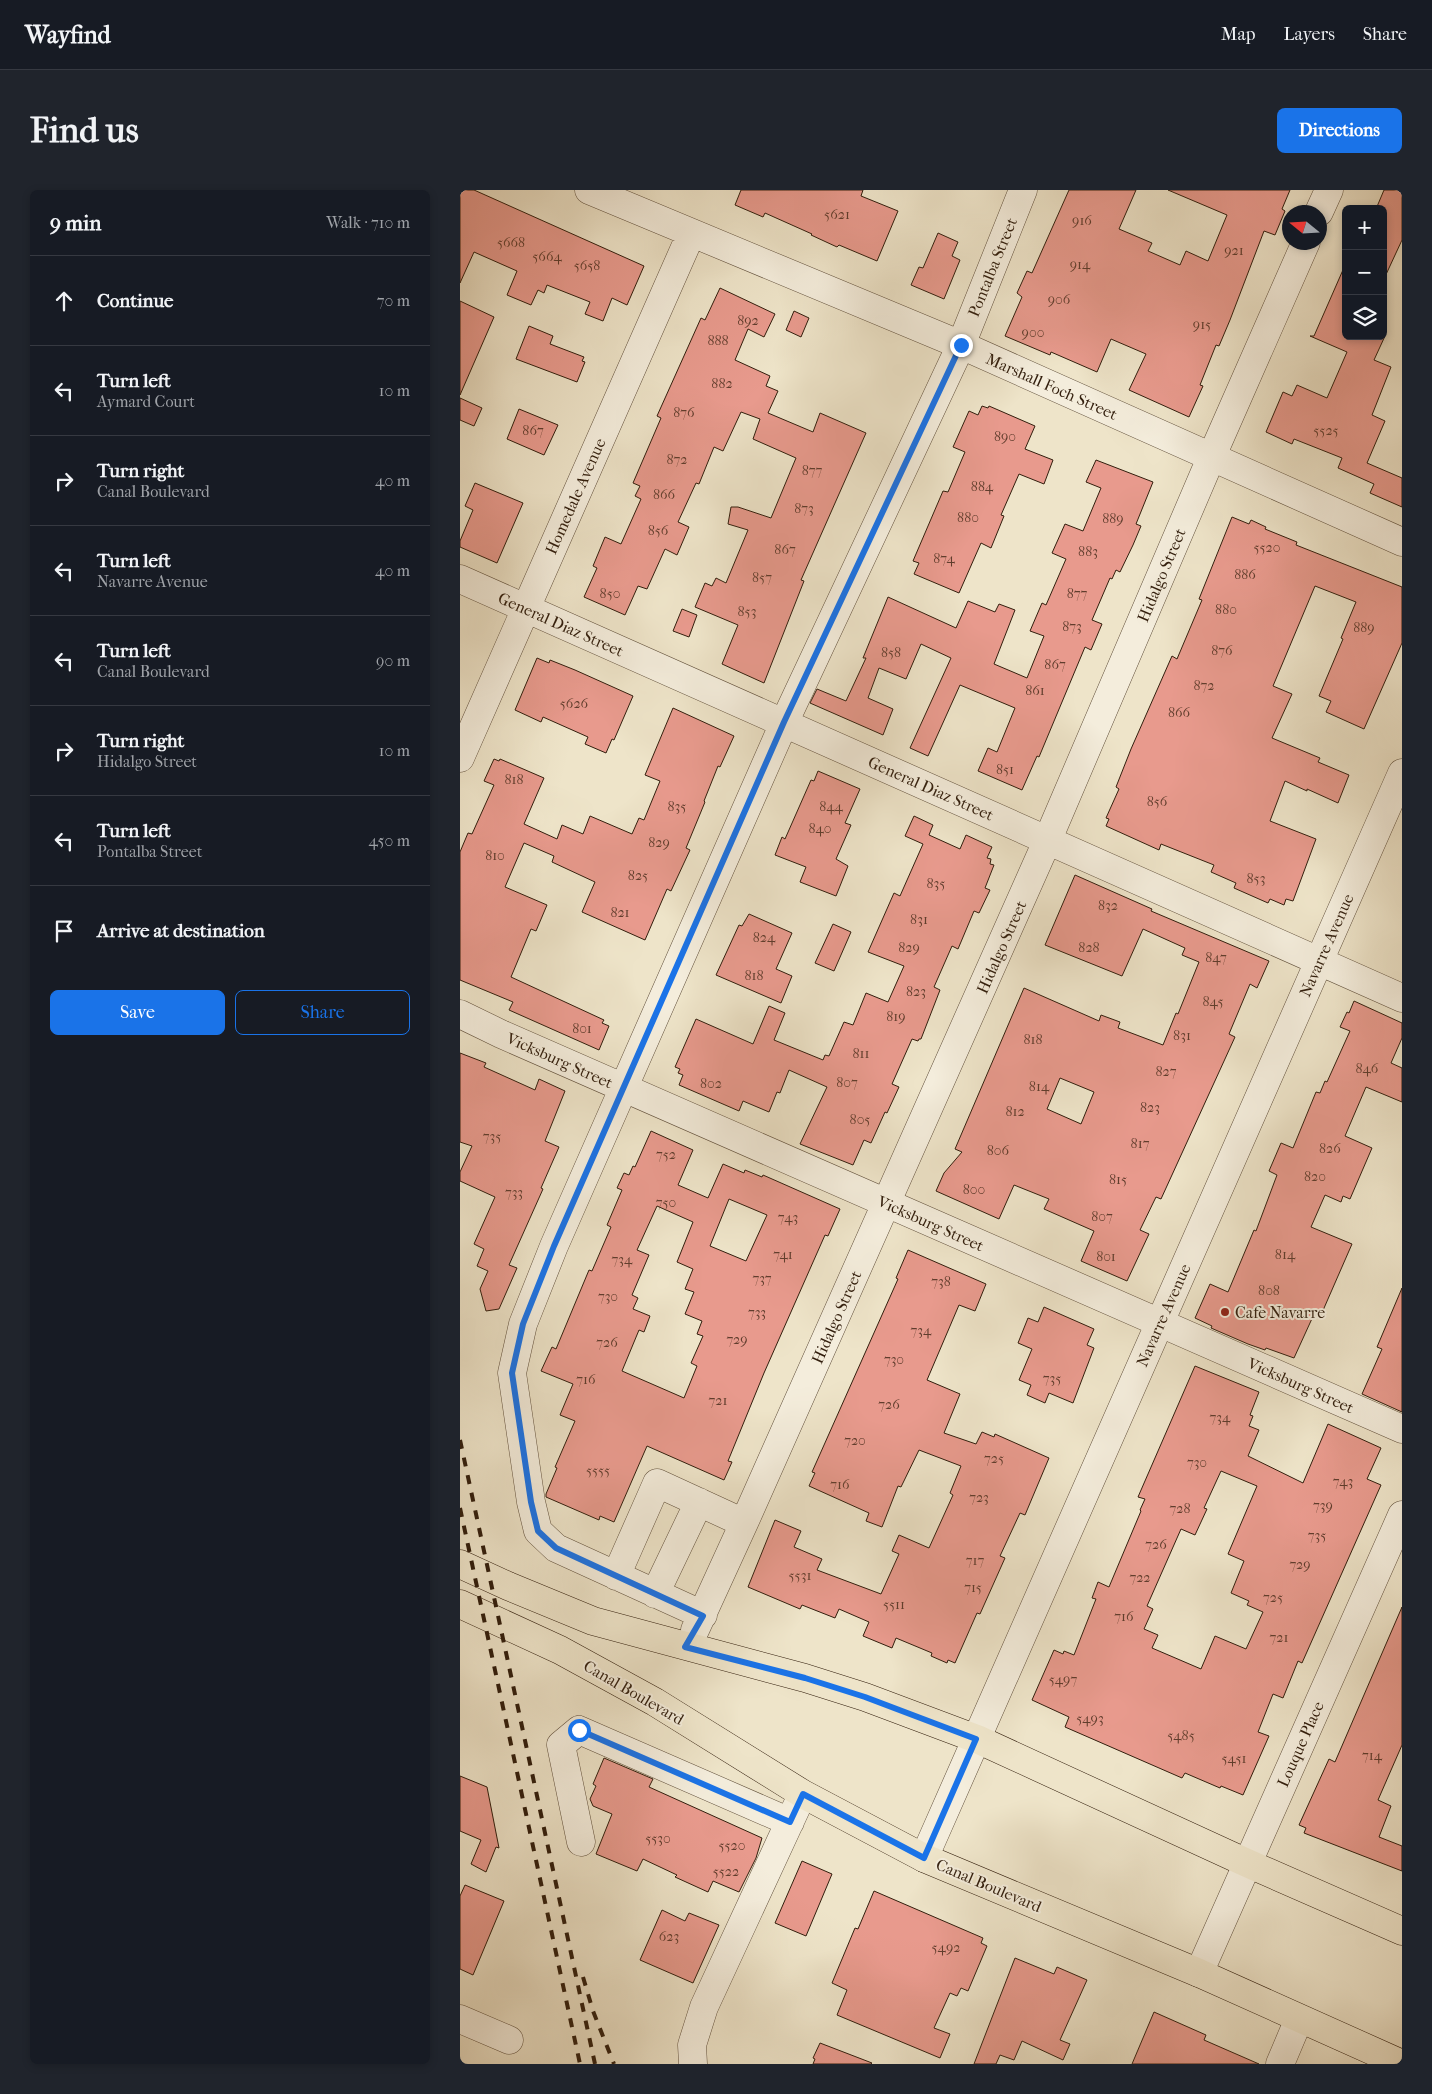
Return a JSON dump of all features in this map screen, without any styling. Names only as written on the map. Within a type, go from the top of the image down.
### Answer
[{"type":"main road","points":[[460,1564],[593,1621],[805,1678],[865,1697],[976,1739],[1247,1863],[1402,1931]]},
{"type":"main road","name":"Canal Boulevard","points":[[460,1604],[560,1650],[638,1693],[803,1794],[924,1858],[1198,1973],[1402,2064]]},
{"type":"street","name":"Pontalba Street","points":[[703,1616],[556,1548],[538,1531],[531,1502],[512,1373],[523,1324],[554,1246],[625,1089],[784,722],[961,345],[1023,190]]},
{"type":"street","points":[[1322,205],[1329,190]]},
{"type":"street","name":"Marshall Foch Street","points":[[596,191],[690,234],[961,345],[1402,542]]},
{"type":"street","name":"Homedale Avenue","points":[[460,758],[690,234]]},
{"type":"street","name":"Hidalgo Street","points":[[685,1647],[703,1616],[887,1204],[1048,839],[1302,250]]},
{"type":"street","name":"General Diaz Street","points":[[460,579],[1402,998]]},
{"type":"street","name":"Navarre Avenue","points":[[924,1858],[1402,773]]},
{"type":"street","name":"Vicksburg Street","points":[[460,1014],[625,1089],[1402,1429]]},
{"type":"street","points":[[616,1576],[657,1484],[744,1523]]},
{"type":"street","points":[[655,1594],[698,1502]]},
{"type":"street","name":"Louque Place","points":[[1198,1973],[1402,1515]]},
{"type":"street","points":[[580,1842],[561,1745],[579,1730],[790,1822]]},
{"type":"street","points":[[693,2064],[692,2045],[699,2023],[803,1794]]},
{"type":"street","points":[[460,2018],[509,2040]]},
{"type":"street","points":[[1280,2064],[1299,2019]]},
{"type":"building","points":[[460,190],[474,190],[644,266],[627,305],[612,298],[603,321],[585,314],[590,302],[547,285],[544,293],[538,290],[531,305],[507,295],[517,271],[474,252],[460,283]]},
{"type":"building","points":[[741,190],[863,190],[861,196],[898,211],[877,261],[839,245],[837,247],[765,213],[763,217],[735,205]]},
{"type":"building","points":[[1069,190],[1136,190],[1119,229],[1152,243],[1148,251],[1180,265],[1186,251],[1208,261],[1227,215],[1168,190],[1290,190],[1282,205],[1282,218],[1275,235],[1264,231],[1230,320],[1219,346],[1216,345],[1200,385],[1203,386],[1189,417],[1129,390],[1146,354],[1111,339],[1097,372],[1051,352],[1050,355],[1005,336],[1022,297],[1017,293],[1027,271],[1032,273]]},
{"type":"building","points":[[1384,190],[1402,190],[1402,240],[1387,272],[1387,205],[1378,205]]},
{"type":"building","points":[[938,233],[958,242],[952,256],[960,260],[944,299],[911,285],[919,267],[923,268]]},
{"type":"building","points":[[1342,272],[1342,340],[1383,340],[1374,360],[1391,367],[1372,415],[1385,421],[1367,463],[1402,478],[1402,507],[1370,493],[1374,484],[1338,468],[1342,458],[1294,439],[1292,444],[1266,432],[1283,392],[1292,396],[1297,385],[1327,398],[1347,352],[1310,336],[1314,336]]},
{"type":"building","points":[[720,288],[775,314],[764,337],[748,329],[735,360],[770,376],[766,386],[778,391],[768,413],[813,432],[820,413],[866,433],[801,580],[804,581],[764,683],[722,664],[738,625],[695,607],[705,583],[712,586],[716,578],[726,583],[748,530],[728,524],[731,507],[738,507],[771,518],[796,458],[753,439],[760,419],[741,412],[723,451],[714,447],[699,484],[696,483],[678,522],[689,527],[677,555],[665,549],[647,589],[638,586],[625,615],[584,597],[597,568],[593,566],[605,537],[621,544],[641,499],[635,496],[640,486],[633,483],[661,418],[657,416],[701,318],[705,320]]},
{"type":"building","points":[[460,301],[494,317],[460,395]]},
{"type":"building","points":[[794,311],[809,318],[801,337],[786,330]]},
{"type":"building","points":[[529,326],[553,336],[550,344],[584,357],[582,361],[585,362],[577,382],[516,359]]},
{"type":"building","points":[[460,398],[482,408],[474,426],[460,420]]},
{"type":"building","points":[[982,406],[988,408],[989,406],[1035,426],[1025,449],[1053,460],[1044,484],[1019,474],[1001,515],[1004,516],[991,548],[981,543],[959,593],[914,574],[919,563],[913,561],[943,491],[948,492],[965,452],[953,447],[969,411],[978,415]]},
{"type":"building","points":[[519,409],[558,425],[544,455],[507,439]]},
{"type":"building","points":[[1096,460],[1153,482],[1136,524],[1141,526],[1133,545],[1120,572],[1116,570],[1112,579],[1110,578],[1092,620],[1102,624],[1091,650],[1085,647],[1039,757],[1037,756],[1022,790],[978,771],[988,748],[997,752],[1015,708],[960,685],[928,756],[910,748],[951,658],[921,644],[906,679],[879,668],[868,698],[893,709],[883,735],[810,703],[817,689],[846,701],[866,658],[863,658],[888,597],[956,628],[968,601],[995,612],[999,604],[1015,610],[994,664],[1027,678],[1044,636],[1030,631],[1042,603],[1046,605],[1066,559],[1052,553],[1065,524],[1083,531],[1101,488],[1086,482]]},
{"type":"building","points":[[475,483],[523,503],[497,563],[460,547],[460,541],[473,510],[465,506]]},
{"type":"building","points":[[1232,517],[1249,524],[1251,520],[1266,527],[1265,529],[1297,542],[1296,545],[1402,587],[1402,643],[1364,729],[1326,712],[1331,701],[1319,696],[1356,602],[1315,586],[1273,686],[1292,694],[1272,738],[1320,758],[1318,762],[1349,775],[1338,803],[1285,781],[1270,821],[1316,839],[1293,901],[1286,899],[1284,905],[1270,899],[1268,903],[1234,888],[1236,883],[1211,872],[1214,865],[1161,844],[1159,850],[1106,826],[1109,819],[1106,818],[1119,789],[1116,787],[1131,749],[1172,656],[1177,659],[1202,600],[1199,599]]},
{"type":"building","points":[[682,609],[697,615],[689,637],[673,631]]},
{"type":"building","points":[[537,658],[549,663],[550,660],[633,696],[614,740],[612,739],[606,753],[585,744],[588,737],[543,717],[541,722],[515,710]]},
{"type":"building","points":[[673,708],[734,736],[720,767],[718,766],[704,801],[686,848],[690,850],[671,891],[667,889],[645,940],[582,912],[595,882],[552,862],[554,856],[524,843],[505,887],[547,905],[536,931],[531,929],[511,977],[604,1020],[602,1023],[609,1026],[599,1050],[509,1010],[513,1002],[460,980],[460,852],[468,833],[472,834],[494,785],[484,781],[494,759],[499,761],[500,759],[544,778],[524,824],[557,839],[562,825],[583,834],[590,816],[632,834],[639,818],[644,820],[660,781],[645,775]]},
{"type":"building","points":[[818,771],[860,789],[845,823],[851,825],[836,859],[848,866],[836,896],[800,882],[806,867],[775,855],[782,837],[785,839],[811,780],[814,781]]},
{"type":"building","points":[[914,816],[933,825],[929,835],[960,849],[966,835],[992,847],[987,858],[991,859],[990,864],[994,865],[985,888],[990,890],[979,913],[974,911],[958,949],[952,946],[934,987],[940,990],[921,1039],[918,1041],[912,1039],[892,1084],[899,1087],[887,1113],[885,1112],[871,1143],[864,1140],[853,1165],[800,1144],[827,1087],[789,1070],[780,1093],[777,1092],[769,1112],[743,1101],[739,1111],[679,1085],[683,1075],[678,1073],[680,1069],[675,1067],[696,1019],[753,1044],[769,1006],[785,1013],[774,1040],[823,1060],[825,1055],[829,1056],[844,1022],[853,1025],[866,993],[888,1002],[904,966],[868,952],[894,893],[900,896],[923,844],[905,836]]},
{"type":"building","points":[[1075,875],[1152,909],[1151,911],[1269,961],[1257,988],[1250,984],[1229,1034],[1235,1037],[1161,1199],[1156,1197],[1140,1230],[1149,1234],[1127,1281],[1081,1261],[1094,1231],[1044,1209],[1049,1199],[1014,1185],[999,1219],[936,1191],[944,1173],[962,1152],[955,1149],[1024,988],[1099,1021],[1101,1015],[1120,1022],[1118,1028],[1163,1045],[1199,962],[1182,955],[1185,948],[1143,929],[1122,976],[1045,945]],"holes":[[[1060,1078],[1094,1092],[1081,1124],[1047,1109]]]},
{"type":"building","points":[[749,914],[792,933],[776,969],[792,976],[781,1003],[716,975],[739,925],[742,926]]},
{"type":"building","points":[[833,924],[851,932],[834,971],[815,963]]},
{"type":"building","points":[[1354,1001],[1402,1023],[1402,1038],[1391,1063],[1402,1068],[1402,1102],[1366,1087],[1345,1136],[1372,1148],[1350,1199],[1343,1196],[1341,1202],[1325,1195],[1311,1227],[1352,1244],[1321,1315],[1315,1312],[1294,1358],[1248,1344],[1211,1328],[1212,1326],[1195,1318],[1210,1284],[1228,1292],[1254,1230],[1256,1231],[1277,1175],[1269,1171],[1281,1143],[1293,1148],[1316,1092],[1320,1093],[1325,1081],[1327,1082],[1350,1031],[1340,1027]]},
{"type":"building","points":[[460,1053],[486,1063],[484,1067],[535,1090],[539,1079],[565,1091],[545,1141],[559,1147],[541,1188],[543,1189],[509,1265],[517,1268],[499,1309],[486,1311],[480,1289],[488,1271],[477,1266],[484,1249],[474,1244],[495,1197],[460,1181],[460,1172],[472,1146],[460,1142]]},
{"type":"building","points":[[651,1131],[693,1150],[678,1185],[708,1198],[723,1164],[744,1173],[745,1170],[762,1177],[763,1175],[840,1209],[828,1236],[825,1235],[764,1373],[728,1461],[732,1462],[724,1480],[647,1446],[614,1522],[600,1516],[599,1520],[546,1497],[557,1468],[555,1467],[575,1421],[560,1415],[573,1384],[541,1371],[552,1347],[556,1349],[589,1270],[592,1271],[611,1227],[607,1225],[622,1190],[617,1188],[624,1173],[629,1175],[633,1166],[635,1167]],"holes":[[[729,1199],[767,1215],[746,1261],[710,1246]],[[657,1206],[693,1222],[677,1262],[693,1269],[685,1289],[694,1292],[685,1314],[702,1321],[697,1334],[703,1336],[691,1363],[697,1366],[684,1398],[622,1371],[639,1330],[644,1332],[650,1316],[633,1309],[638,1298],[632,1295],[649,1255],[637,1250]]]},
{"type":"building","points":[[908,1250],[986,1284],[975,1311],[959,1305],[927,1380],[960,1394],[944,1433],[976,1444],[982,1432],[994,1437],[995,1434],[1049,1458],[1025,1515],[1020,1513],[1000,1556],[1005,1558],[980,1614],[977,1613],[955,1663],[948,1660],[947,1663],[931,1656],[932,1653],[896,1638],[892,1648],[863,1636],[869,1622],[839,1609],[835,1618],[802,1605],[800,1609],[748,1587],[775,1520],[801,1531],[794,1547],[822,1559],[817,1570],[881,1594],[899,1554],[892,1551],[899,1535],[929,1548],[953,1495],[950,1493],[961,1466],[919,1450],[901,1487],[898,1486],[882,1527],[866,1521],[869,1513],[809,1486],[815,1473],[812,1472],[898,1279],[896,1278]]},
{"type":"building","points":[[1402,1288],[1402,1412],[1362,1394],[1382,1349],[1377,1347]]},
{"type":"building","points":[[1044,1307],[1094,1329],[1087,1345],[1094,1348],[1073,1403],[1049,1393],[1045,1403],[1027,1395],[1031,1385],[1019,1380],[1032,1349],[1018,1343],[1028,1318],[1038,1322]]},
{"type":"building","points":[[1195,1366],[1259,1392],[1250,1415],[1253,1416],[1249,1426],[1259,1430],[1248,1456],[1303,1483],[1328,1424],[1381,1448],[1367,1479],[1381,1485],[1302,1663],[1298,1661],[1283,1698],[1273,1694],[1258,1732],[1269,1736],[1243,1795],[1221,1786],[1220,1788],[1185,1773],[1182,1778],[1065,1727],[1069,1717],[1032,1700],[1054,1650],[1063,1654],[1064,1651],[1074,1655],[1096,1599],[1092,1598],[1098,1582],[1109,1587],[1141,1511],[1145,1499],[1138,1497]],"holes":[[[1221,1471],[1257,1486],[1228,1554],[1244,1561],[1231,1593],[1249,1601],[1247,1605],[1263,1612],[1246,1649],[1215,1636],[1201,1669],[1152,1648],[1158,1635],[1144,1629],[1153,1609],[1147,1606],[1181,1529],[1195,1535],[1207,1509],[1204,1508]]]},
{"type":"building","points":[[1402,1607],[1402,1745],[1378,1800],[1391,1806],[1379,1837],[1402,1846],[1402,1871],[1304,1833],[1306,1828],[1299,1825],[1329,1759],[1335,1762]]},
{"type":"building","points":[[604,1758],[653,1779],[649,1787],[762,1838],[756,1858],[739,1892],[713,1881],[708,1892],[675,1877],[677,1875],[643,1859],[637,1871],[596,1854],[612,1814],[593,1806],[590,1799],[596,1786],[593,1784]]},
{"type":"building","points":[[460,1776],[487,1787],[499,1848],[496,1847],[486,1872],[471,1864],[481,1840],[460,1831]]},
{"type":"building","points":[[802,1861],[832,1874],[806,1936],[775,1923]]},
{"type":"building","points":[[465,1885],[504,1901],[473,1975],[460,1969],[460,1896]]},
{"type":"building","points":[[874,1891],[983,1938],[981,1943],[987,1946],[968,1991],[961,1988],[957,1996],[950,1993],[934,2028],[950,2034],[940,2058],[837,2015],[847,1990],[832,1983],[855,1928],[858,1929]]},
{"type":"building","points":[[662,1910],[685,1921],[689,1913],[719,1925],[693,1983],[640,1960]]},
{"type":"building","points":[[1015,1958],[1054,1974],[1057,1967],[1087,1980],[1060,2040],[1070,2044],[1063,2060],[1022,2041],[1014,2060],[1000,2055],[996,2064],[974,2064]]},
{"type":"building","points":[[1154,2012],[1206,2035],[1204,2040],[1259,2064],[1132,2064]]},
{"type":"building","points":[[820,2043],[872,2063],[813,2064],[815,2059],[813,2058]]},
{"type":"railway","points":[[460,1440],[595,2064]]},
{"type":"railway","points":[[460,1508],[580,2064]]},
{"type":"railway","points":[[583,1977],[593,2011],[614,2064]]},
{"type":"place","name":"Cafe Navarre","points":[[1225,1312]]},
{"type":"route","points":[[579,1730],[790,1822],[803,1794],[924,1858],[976,1739],[865,1697],[805,1678],[685,1647],[703,1616],[556,1548],[538,1531],[531,1502],[512,1373],[523,1324],[554,1246],[625,1089],[784,722],[961,345]]}]
